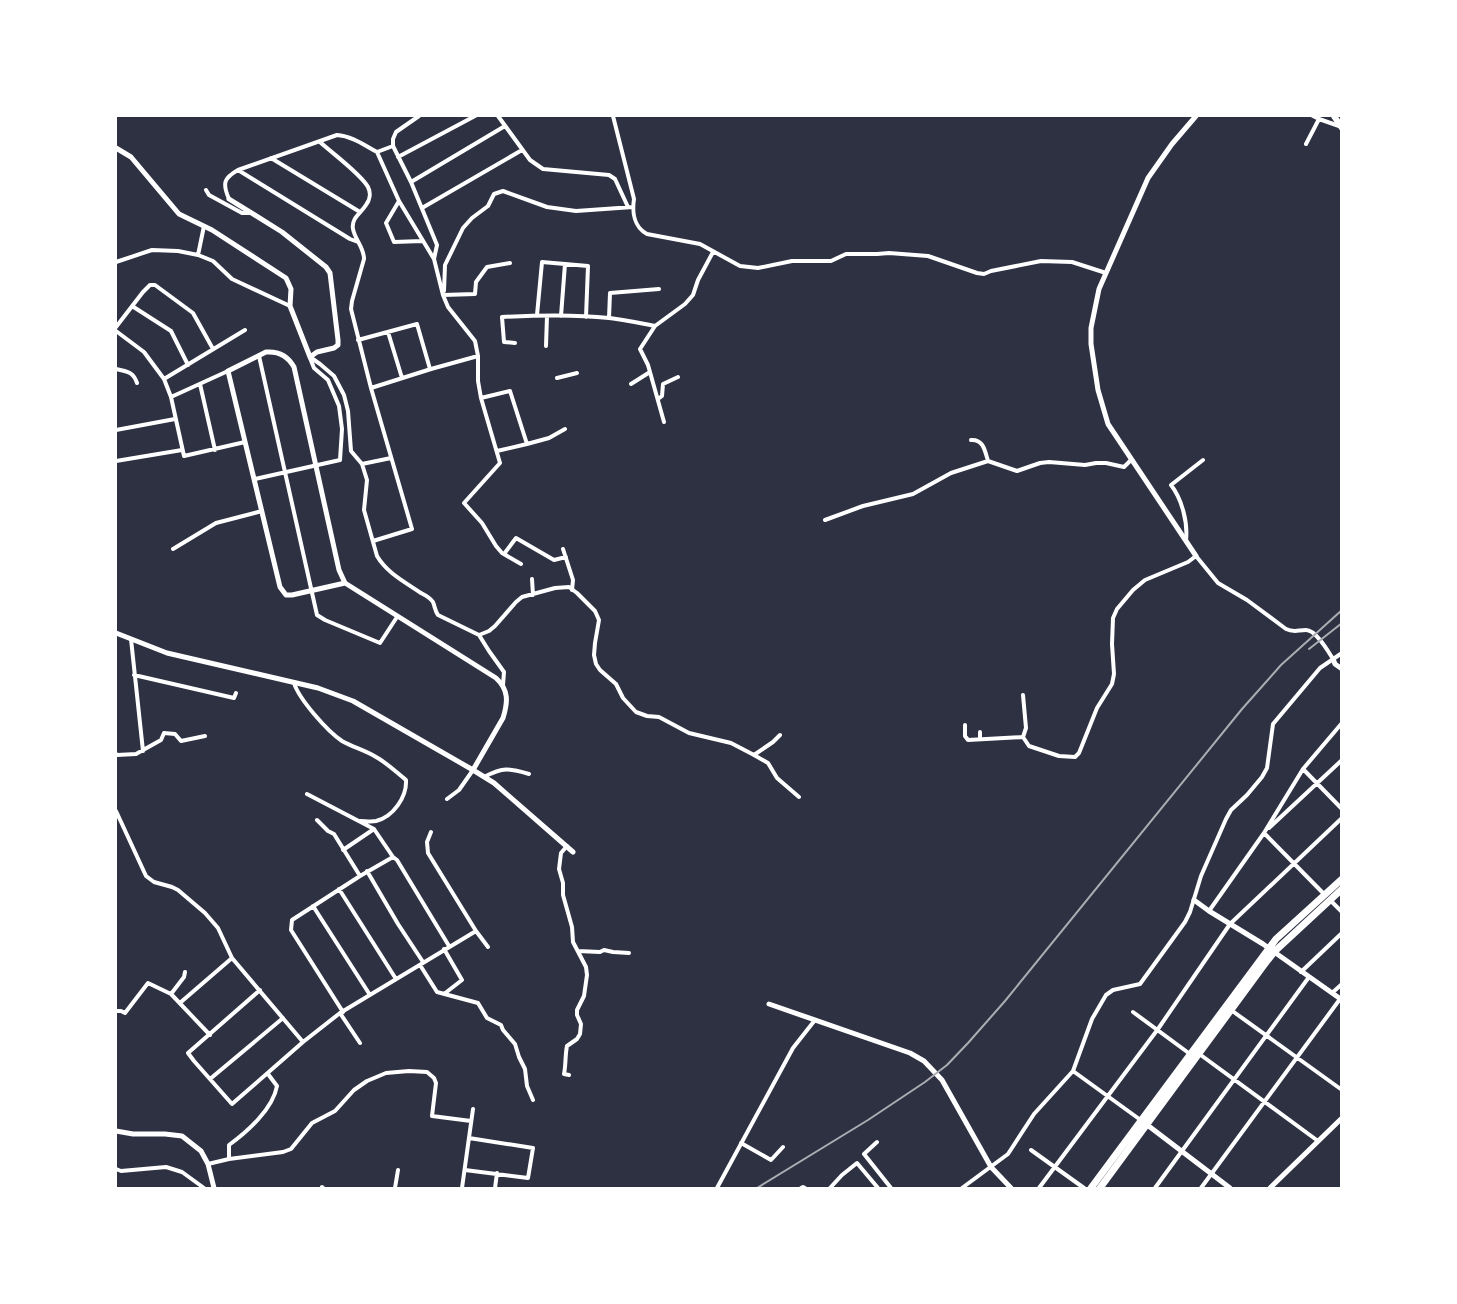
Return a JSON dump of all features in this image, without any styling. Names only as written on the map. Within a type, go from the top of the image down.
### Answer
[{"type":"highway","points":[[1100,1188],[1194,1053],[1271,950],[1328,897],[1341,879]]},
{"type":"highway","points":[[1328,897],[1341,889]]},
{"type":"highway","points":[[1091,1188],[1144,1123]]},
{"type":"main road","points":[[1334,116],[1341,127]]},
{"type":"street","points":[[419,116],[396,132],[393,146],[411,182],[437,245],[434,260]]},
{"type":"street","points":[[398,157],[475,116]]},
{"type":"street","points":[[498,116],[530,160],[543,169],[609,175],[615,179],[640,230],[647,234],[700,244],[740,266],[758,268],[792,261],[831,261],[846,254],[889,253],[928,256],[984,274],[1041,261],[1072,262],[1106,273]]},
{"type":"street","points":[[613,116],[634,199],[630,207]]},
{"type":"street","points":[[1196,116],[1172,144],[1148,178],[1099,289],[1091,328],[1091,344],[1104,413],[1108,424],[1131,460],[1196,556],[1218,583],[1247,600],[1286,629],[1294,632],[1313,631],[1335,664],[1341,669]]},
{"type":"street","points":[[1313,116],[1341,127]]},
{"type":"street","points":[[1306,144],[1319,119]]},
{"type":"street","points":[[411,182],[505,126]]},
{"type":"street","points":[[310,357],[317,352],[338,345],[330,273],[320,261],[282,232],[229,199],[225,186],[228,175],[238,170],[337,135],[357,141],[377,152],[399,201],[434,260],[448,307],[475,341],[481,398],[500,463],[464,503],[482,523],[496,546],[504,554],[521,564]]},
{"type":"street","points":[[320,142],[361,178],[370,189],[368,203],[354,220],[352,228],[364,252],[364,259],[351,309],[371,388],[412,529],[373,542]]},
{"type":"street","points":[[377,152],[393,146]]},
{"type":"street","points":[[116,148],[131,157],[179,214],[204,226],[286,278],[291,289],[290,306],[314,368],[328,380],[339,406],[342,429],[340,460],[255,479]]},
{"type":"street","points":[[422,208],[522,150]]},
{"type":"street","points":[[271,158],[360,212]]},
{"type":"street","points":[[238,170],[359,243]]},
{"type":"street","points":[[206,190],[208,195],[242,213],[251,213]]},
{"type":"street","points":[[443,295],[445,265],[463,228],[488,206],[494,194],[503,190],[547,207],[576,211],[630,207]]},
{"type":"street","points":[[399,201],[386,223],[394,242],[423,241]]},
{"type":"street","points":[[198,255],[204,226]]},
{"type":"street","points":[[116,262],[152,250],[178,251],[198,255],[213,261],[232,279],[290,306]]},
{"type":"street","points":[[663,422],[650,372],[640,349],[655,326],[685,304],[693,295],[713,252]]},
{"type":"street","points":[[537,315],[543,262],[588,266],[586,317]]},
{"type":"street","points":[[443,295],[475,294],[476,282],[488,267],[510,263]]},
{"type":"street","points":[[561,316],[566,264]]},
{"type":"street","points":[[213,349],[193,313],[155,285],[148,286],[116,329],[144,352],[164,380],[171,397],[184,456],[245,442]]},
{"type":"street","points":[[609,318],[610,293],[659,289]]},
{"type":"street","points":[[132,306],[171,332],[188,365]]},
{"type":"street","points":[[515,343],[504,342],[502,317],[537,315],[609,318],[655,326]]},
{"type":"street","points":[[546,346],[547,316]]},
{"type":"street","points":[[358,340],[417,324],[430,369]]},
{"type":"street","points":[[164,380],[245,330]]},
{"type":"street","points":[[388,332],[402,378]]},
{"type":"street","points":[[171,397],[266,352],[278,353],[286,357],[294,367],[339,570],[345,583],[496,678],[503,685]]},
{"type":"street","points":[[259,356],[317,615],[380,644],[397,617]]},
{"type":"street","points":[[371,388],[478,356]]},
{"type":"street","points":[[310,357],[334,376],[344,395],[348,411],[351,451],[362,464],[367,480],[364,510],[377,556],[388,571],[433,602],[434,610],[438,615],[479,635],[504,672],[506,710],[473,770],[459,790],[447,799]]},
{"type":"street","points":[[116,369],[132,374],[137,383]]},
{"type":"street","points":[[228,371],[282,591],[288,595],[345,583]]},
{"type":"street","points":[[631,384],[650,372]]},
{"type":"street","points":[[558,378],[577,373]]},
{"type":"street","points":[[658,399],[662,396],[663,384],[678,377]]},
{"type":"street","points":[[200,384],[215,450]]},
{"type":"street","points":[[481,398],[510,391],[526,444]]},
{"type":"street","points":[[116,428],[175,419]]},
{"type":"street","points":[[497,451],[549,438],[565,429]]},
{"type":"street","points":[[971,440],[976,440],[983,445],[988,461]]},
{"type":"street","points":[[116,461],[182,450]]},
{"type":"street","points":[[362,464],[391,458]]},
{"type":"street","points":[[825,520],[863,506],[913,494],[951,473],[988,461],[1017,471],[1049,462],[1085,465],[1106,463],[1124,467],[1131,460]]},
{"type":"street","points":[[1185,540],[1187,532],[1182,508],[1172,485],[1203,460]]},
{"type":"street","points":[[173,549],[216,523],[262,511]]},
{"type":"street","points":[[504,554],[516,538],[554,560],[566,557]]},
{"type":"street","points":[[563,549],[573,580],[572,590]]},
{"type":"street","points":[[1023,737],[1029,746],[1059,756],[1075,757],[1079,753],[1097,708],[1112,684],[1114,674],[1113,618],[1117,609],[1145,580],[1188,562],[1196,556]]},
{"type":"street","points":[[532,579],[533,595]]},
{"type":"street","points":[[479,635],[489,631],[522,597],[555,588],[569,587],[595,611],[599,620],[594,655],[596,664],[616,684],[623,698],[636,712],[659,717],[689,733],[731,743],[768,763],[777,778],[799,797]]},
{"type":"street","points":[[116,633],[167,653],[318,688],[353,701],[494,783],[573,852]]},
{"type":"street","points":[[131,639],[143,751]]},
{"type":"street","points":[[962,1188],[1008,1154],[1035,1114],[1073,1071],[1083,1047],[1085,1035],[1106,995],[1113,990],[1140,984],[1185,922],[1201,876],[1226,819],[1267,768],[1273,724],[1314,675],[1341,652]]},
{"type":"street","points":[[134,675],[234,698],[236,693]]},
{"type":"street","points":[[294,683],[303,700],[342,741],[375,756],[406,780],[407,788],[403,798],[393,811],[376,821],[360,821]]},
{"type":"street","points":[[1023,695],[1026,728],[1023,737]]},
{"type":"street","points":[[1209,911],[1264,833],[1303,769],[1341,723]]},
{"type":"street","points":[[964,725],[965,736],[969,740],[1023,737]]},
{"type":"street","points":[[980,732],[980,739]]},
{"type":"street","points":[[116,754],[136,754],[143,751],[161,740],[164,733],[175,734],[181,741],[205,736]]},
{"type":"street","points":[[754,755],[780,735]]},
{"type":"street","points":[[1264,833],[1341,760]]},
{"type":"street","points":[[484,777],[510,768],[529,774]]},
{"type":"street","points":[[1303,769],[1341,809]]},
{"type":"street","points":[[307,794],[375,829],[393,857],[398,860],[449,946]]},
{"type":"street","points":[[116,811],[146,876],[154,882],[178,890],[197,905],[218,928],[232,958],[303,1042]]},
{"type":"street","points":[[1039,1188],[1158,1029],[1230,924],[1341,818]]},
{"type":"street","points":[[316,820],[334,834],[360,876]]},
{"type":"street","points":[[343,850],[375,829]]},
{"type":"street","points":[[431,832],[427,842],[428,853],[488,947]]},
{"type":"street","points":[[1264,833],[1341,912]]},
{"type":"street","points":[[567,846],[561,853],[559,869],[563,883],[563,895],[572,927],[573,942],[586,967],[587,975],[584,996],[577,1010],[581,1024],[580,1034],[567,1046],[566,1051],[564,1074],[569,1075]]},
{"type":"street","points":[[360,1043],[291,930],[292,920],[367,871],[393,857]]},
{"type":"street","points":[[367,871],[422,963],[434,990],[478,1003],[487,1018],[501,1025],[515,1044],[525,1069],[527,1086],[533,1100]]},
{"type":"street","points":[[339,889],[396,979]]},
{"type":"street","points":[[1194,900],[1271,950],[1341,1000],[1201,1188]]},
{"type":"street","points":[[313,906],[370,995]]},
{"type":"street","points":[[260,990],[188,1053],[232,1104],[341,1012],[476,931]]},
{"type":"street","points":[[1301,972],[1341,933]]},
{"type":"street","points":[[444,950],[462,980],[444,994]]},
{"type":"street","points":[[578,951],[600,952],[604,950],[629,953]]},
{"type":"street","points":[[181,1002],[232,958]]},
{"type":"street","points":[[171,994],[184,977],[185,972]]},
{"type":"street","points":[[1155,1188],[1309,977]]},
{"type":"street","points":[[116,1011],[125,1014],[148,983],[171,994],[181,1002],[210,1035]]},
{"type":"street","points":[[1332,993],[1341,984]]},
{"type":"street","points":[[769,1004],[902,1050],[924,1060],[942,1080],[990,1167],[1011,1188]]},
{"type":"street","points":[[1229,1008],[1341,1090]]},
{"type":"street","points":[[1133,1012],[1234,1080],[1318,1141]]},
{"type":"street","points":[[210,1079],[283,1018]]},
{"type":"street","points":[[717,1188],[793,1048],[815,1020]]},
{"type":"street","points":[[1073,1071],[1230,1188]]},
{"type":"street","points":[[208,1164],[291,1149],[312,1123],[335,1111],[354,1090],[367,1081],[386,1073],[427,1072],[434,1078],[435,1083],[432,1116],[471,1121]]},
{"type":"street","points":[[229,1159],[229,1145],[251,1128],[276,1093],[277,1086],[268,1074]]},
{"type":"street","points":[[462,1188],[473,1109]]},
{"type":"street","points":[[1270,1188],[1341,1118]]},
{"type":"street","points":[[116,1131],[182,1136],[201,1151],[208,1164],[214,1188]]},
{"type":"street","points":[[465,1170],[528,1178],[532,1148],[469,1138]]},
{"type":"street","points":[[876,1142],[864,1154],[891,1188]]},
{"type":"street","points":[[741,1143],[771,1160],[783,1148]]},
{"type":"street","points":[[1031,1150],[1084,1188]]},
{"type":"street","points":[[831,1188],[857,1163],[878,1188]]},
{"type":"street","points":[[116,1169],[121,1171],[166,1167],[182,1172],[204,1188]]},
{"type":"street","points":[[395,1188],[398,1170]]},
{"type":"street","points":[[495,1188],[497,1173]]},
{"type":"railway","points":[[757,1188],[868,1120],[947,1065],[1005,1001],[1242,709],[1281,665],[1342,610]]},
{"type":"railway","points":[[1309,649],[1342,623]]}]
